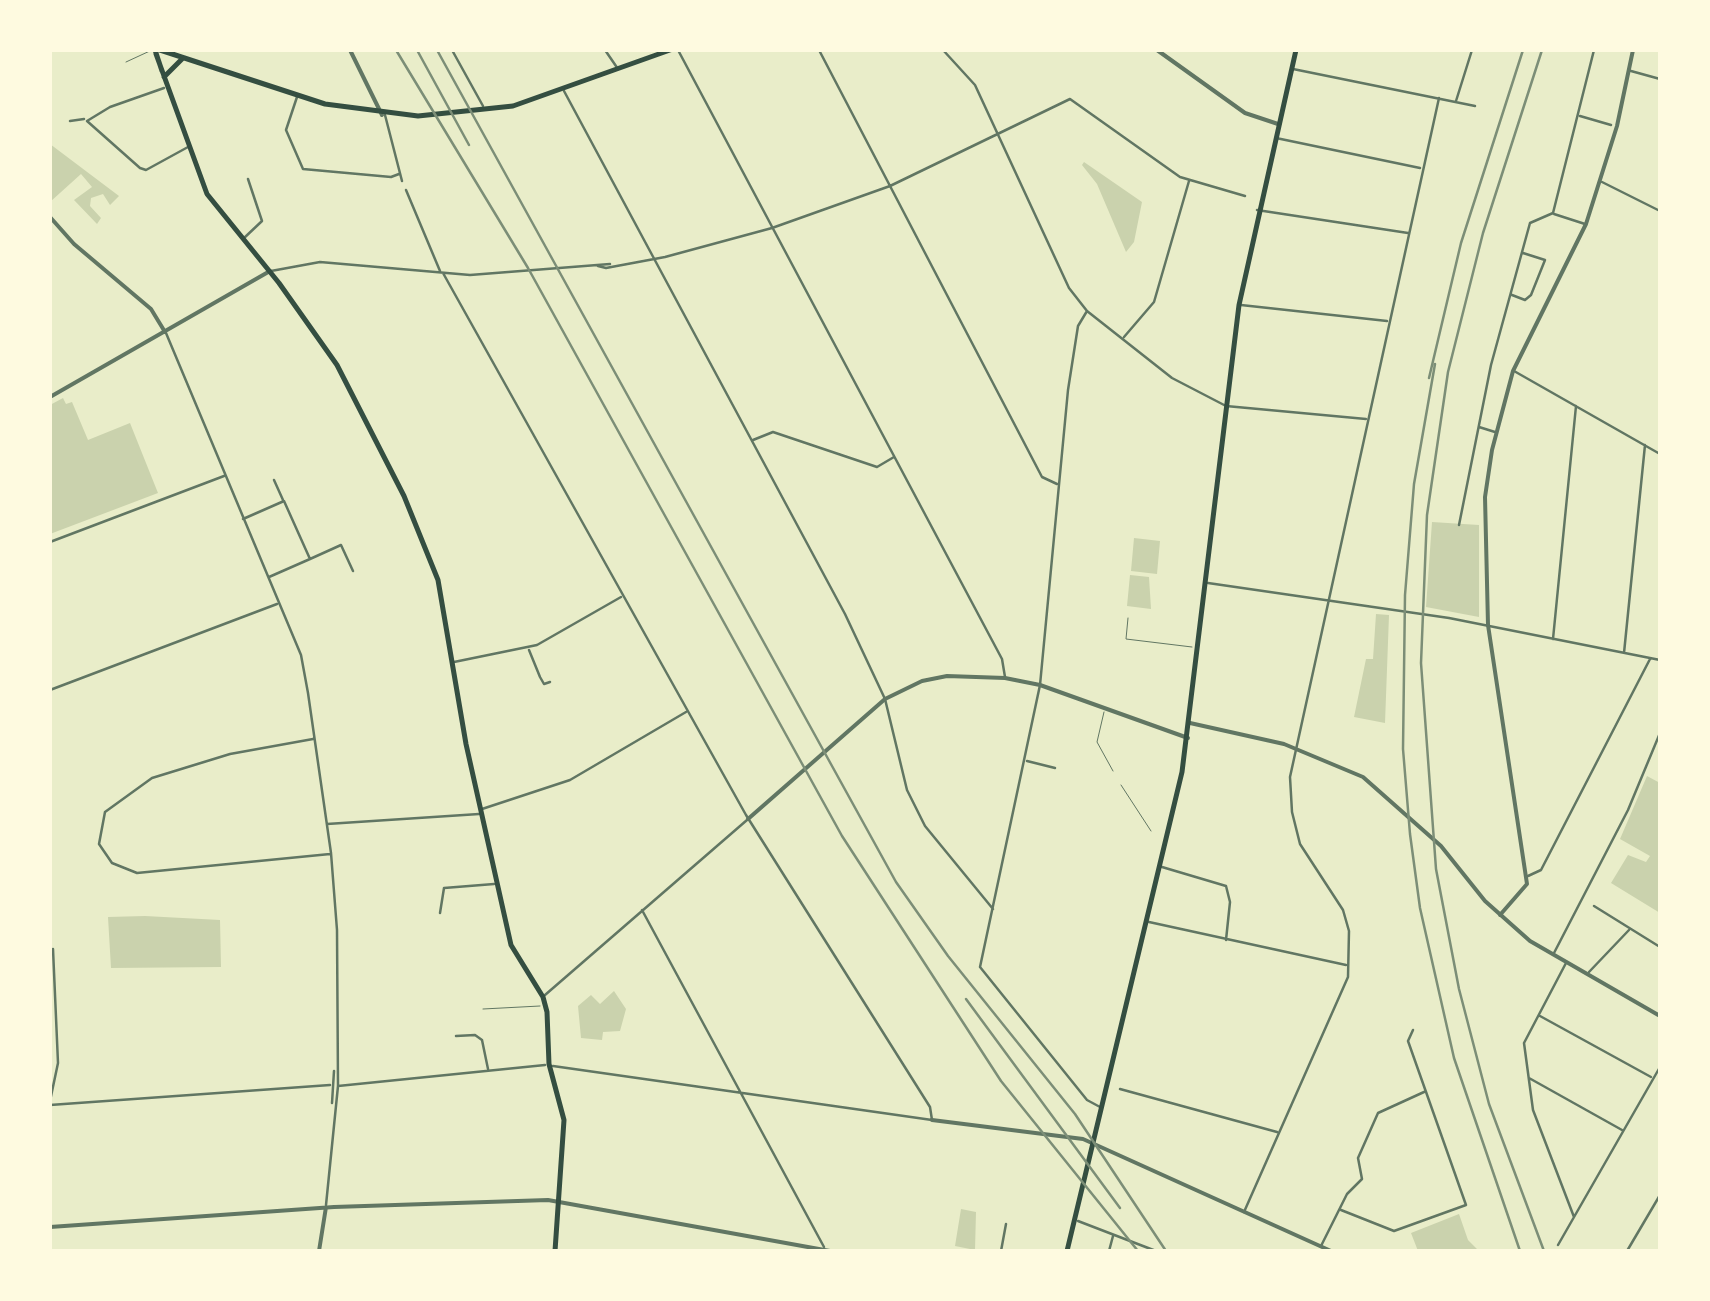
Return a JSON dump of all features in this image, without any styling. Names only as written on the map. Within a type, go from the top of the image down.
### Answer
[{"type":"main road","points":[[555,1251],[564,1120],[549,1064],[545,1006],[511,945],[480,812],[438,580],[404,496],[337,365],[207,194],[156,51],[186,57],[298,96],[384,115],[430,116],[482,110],[563,90],[670,50]]},
{"type":"main road","points":[[1068,1251],[1188,738],[1239,305],[1257,210],[1296,50]]},
{"type":"main road","points":[[163,74],[186,57]]},
{"type":"street","points":[[350,50],[384,115],[402,181]]},
{"type":"street","points":[[453,50],[482,110]]},
{"type":"street","points":[[606,50],[618,70]]},
{"type":"street","points":[[678,50],[1002,659],[1005,678]]},
{"type":"street","points":[[818,50],[1042,477],[1058,485]]},
{"type":"street","points":[[943,50],[965,70],[999,134],[1069,288],[1087,311],[1172,378],[1226,406],[1367,419]]},
{"type":"street","points":[[1158,50],[1249,116],[1278,124]]},
{"type":"street","points":[[1456,102],[1472,50]]},
{"type":"street","points":[[1553,213],[1594,50]]},
{"type":"street","points":[[1500,914],[1526,890],[1526,876],[1488,625],[1486,497],[1496,432],[1513,370],[1586,224],[1633,50]]},
{"type":"street","points":[[1292,68],[1475,106]]},
{"type":"street","points":[[1629,70],[1660,79]]},
{"type":"street","points":[[70,121],[86,119],[168,87]]},
{"type":"street","points":[[563,90],[885,699],[908,790],[925,826],[993,908]]},
{"type":"street","points":[[298,96],[286,130],[303,170],[391,177],[399,174]]},
{"type":"street","points":[[1244,1212],[1341,993],[1349,966],[1349,932],[1343,910],[1310,864],[1292,812],[1290,777],[1439,98]]},
{"type":"street","points":[[50,397],[270,272],[320,262],[442,273],[524,272],[612,265],[717,246],[890,186],[1070,99],[1189,181],[1245,196]]},
{"type":"street","points":[[1578,116],[1611,125]]},
{"type":"street","points":[[86,119],[146,170],[189,146]]},
{"type":"street","points":[[1274,138],[1422,168]]},
{"type":"street","points":[[242,240],[262,221],[248,179]]},
{"type":"street","points":[[1124,338],[1154,302],[1189,181]]},
{"type":"street","points":[[1600,182],[1660,211]]},
{"type":"street","points":[[406,190],[442,273],[748,819],[930,1107],[932,1120]]},
{"type":"street","points":[[1257,210],[1408,234]]},
{"type":"street","points":[[1459,525],[1478,427],[1530,222],[1553,213],[1586,224]]},
{"type":"street","points":[[50,217],[74,244],[151,309],[165,332],[301,654],[328,824],[337,930],[338,1086],[319,1251]]},
{"type":"street","points":[[1510,294],[1524,300],[1531,295],[1545,260],[1522,252]]},
{"type":"street","points":[[1239,305],[1388,321]]},
{"type":"street","points":[[1087,311],[1078,326],[1058,485],[1040,685],[983,972],[1087,1100],[1102,1108]]},
{"type":"street","points":[[1513,370],[1660,454]]},
{"type":"street","points":[[1552,638],[1576,406]]},
{"type":"street","points":[[1478,427],[1496,432]]},
{"type":"street","points":[[751,440],[773,432],[877,467],[894,457]]},
{"type":"street","points":[[1624,653],[1645,445]]},
{"type":"street","points":[[50,542],[225,475]]},
{"type":"street","points":[[274,480],[310,559]]},
{"type":"street","points":[[243,519],[284,501]]},
{"type":"street","points":[[268,578],[342,545],[353,571]]},
{"type":"street","points":[[1207,583],[1432,615],[1660,660]]},
{"type":"street","points":[[452,662],[529,648],[624,596]]},
{"type":"street","points":[[50,690],[278,604]]},
{"type":"street","points":[[529,648],[544,684],[550,682]]},
{"type":"street","points":[[1526,876],[1541,870],[1651,658]]},
{"type":"street","points":[[543,997],[885,699],[922,681],[946,676],[1005,678],[1040,685],[1188,738]]},
{"type":"street","points":[[328,824],[480,812],[570,780],[687,711]]},
{"type":"street","points":[[1190,722],[1298,749],[1345,767],[1442,846],[1500,914],[1530,941],[1660,1016]]},
{"type":"street","points":[[1553,954],[1628,810],[1660,733]]},
{"type":"street","points":[[315,739],[230,754],[152,778],[105,812],[98,844],[112,864],[138,873],[331,853]]},
{"type":"street","points":[[1025,761],[1055,768]]},
{"type":"street","points":[[1160,867],[1226,886],[1230,902],[1225,942]]},
{"type":"street","points":[[440,913],[444,888],[496,884]]},
{"type":"street","points":[[1594,906],[1660,946]]},
{"type":"street","points":[[642,910],[827,1250]]},
{"type":"street","points":[[1147,922],[1349,966]]},
{"type":"street","points":[[1589,972],[1630,928]]},
{"type":"street","points":[[54,950],[58,1063],[50,1103],[330,1085]]},
{"type":"street","points":[[1567,962],[1524,1044],[1527,1076],[1547,1156],[1574,1218]]},
{"type":"street","points":[[1538,1015],[1653,1079]]},
{"type":"street","points":[[1341,1210],[1394,1231],[1466,1205],[1408,1041],[1413,1030]]},
{"type":"street","points":[[456,1036],[475,1034],[482,1040],[488,1070]]},
{"type":"street","points":[[338,1086],[549,1064],[1094,1144],[1331,1251]]},
{"type":"street","points":[[1558,1245],[1660,1067]]},
{"type":"street","points":[[333,1110],[330,1085],[335,1070]]},
{"type":"street","points":[[1527,1076],[1623,1131]]},
{"type":"street","points":[[1120,1089],[1278,1132]]},
{"type":"street","points":[[1321,1246],[1347,1194],[1362,1179],[1358,1158],[1378,1113],[1426,1092]]},
{"type":"street","points":[[1627,1251],[1660,1195]]},
{"type":"street","points":[[50,1227],[326,1208],[558,1201],[827,1250]]},
{"type":"street","points":[[1074,1220],[1156,1251]]},
{"type":"street","points":[[1001,1251],[1006,1224]]},
{"type":"street","points":[[1109,1251],[1113,1234]]},
{"type":"lane","points":[[126,62],[156,51]]},
{"type":"lane","points":[[1128,618],[1126,639],[1200,648]]},
{"type":"lane","points":[[1105,709],[1097,740],[1113,770]]},
{"type":"lane","points":[[1122,784],[1151,831]]},
{"type":"lane","points":[[483,1009],[545,1006]]},
{"type":"green space","points":[[50,144],[119,196],[110,205],[103,194],[91,198],[90,206],[101,218],[97,224],[74,200],[92,187],[81,174],[50,202]]},
{"type":"green space","points":[[1084,162],[1142,202],[1134,242],[1126,252],[1097,184],[1082,165]]},
{"type":"green space","points":[[63,398],[66,404],[72,402],[88,440],[130,423],[158,493],[50,534],[50,405]]},
{"type":"green space","points":[[1432,522],[1479,525],[1479,617],[1426,607]]},
{"type":"green space","points":[[1134,538],[1160,541],[1157,574],[1131,571]]},
{"type":"green space","points":[[1130,575],[1149,577],[1151,609],[1127,606]]},
{"type":"green space","points":[[1376,614],[1389,615],[1385,723],[1354,717],[1366,659],[1373,659]]},
{"type":"green space","points":[[1647,776],[1660,783],[1660,913],[1611,883],[1628,855],[1646,862],[1650,856],[1620,839]]},
{"type":"green space","points":[[108,917],[220,920],[221,967],[111,968]]},
{"type":"green space","points":[[614,991],[626,1009],[620,1031],[603,1032],[602,1040],[581,1038],[578,1006],[591,995],[600,1004]]},
{"type":"green space","points":[[961,1209],[976,1212],[975,1250],[955,1246]]},
{"type":"green space","points":[[1459,1214],[1468,1240],[1479,1251],[1418,1251],[1411,1233]]},
{"type":"railway","points":[[396,50],[528,268],[842,836],[1001,1081],[1138,1251]]},
{"type":"railway","points":[[417,50],[469,145]]},
{"type":"railway","points":[[437,50],[896,882],[948,956],[1075,1114],[1166,1251]]},
{"type":"railway","points":[[1429,378],[1461,243],[1523,50]]},
{"type":"railway","points":[[1542,50],[1483,233],[1448,372],[1427,515],[1421,663],[1436,869],[1459,989],[1489,1104],[1544,1251]]},
{"type":"railway","points":[[1435,364],[1414,484],[1405,595],[1403,749],[1410,834],[1420,908],[1454,1058],[1520,1251]]},
{"type":"railway","points":[[966,999],[1120,1208]]}]
